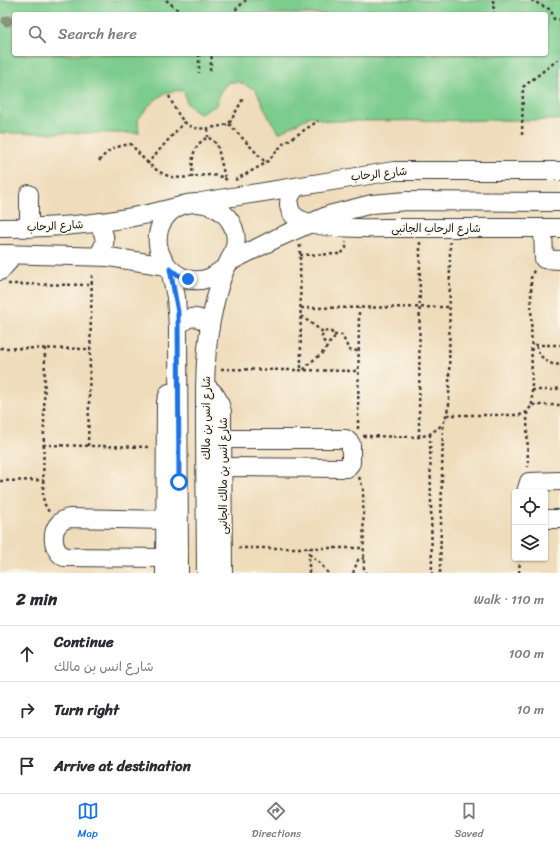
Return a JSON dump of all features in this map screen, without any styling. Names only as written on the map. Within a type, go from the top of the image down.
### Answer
[{"type":"street","name":"شارع الرحاب","points":[[200,202],[296,188],[394,171],[560,171]]},
{"type":"street","name":"شارع الرحاب الجانبى","points":[[296,188],[290,196],[290,210],[306,225],[420,228],[551,228]]},
{"type":"street","points":[[29,194],[29,228]]},
{"type":"street","points":[[0,271],[8,262],[5,254],[94,256],[126,258],[168,268],[178,275],[188,279],[199,280],[209,278],[228,264],[306,225],[346,210],[407,201],[560,202]]},
{"type":"street","points":[[179,573],[178,327],[176,298],[168,268],[160,253],[158,238],[164,219],[180,206],[189,203],[200,202],[218,209],[232,224],[235,243],[234,253],[228,264]]},
{"type":"street","name":"شارع الرحاب","points":[[0,228],[76,226],[139,217],[180,206]]},
{"type":"street","points":[[94,256],[105,243],[105,236],[97,223]]},
{"type":"street","points":[[551,228],[552,259]]},
{"type":"street","name":"شارع انس بن مالك","points":[[206,573],[206,378],[210,327],[216,296],[228,264]]},
{"type":"street","points":[[178,327],[182,322],[194,317],[200,318],[210,327]]},
{"type":"street","name":"شارع انس بن مالك الجانبى","points":[[206,378],[219,400],[222,412],[223,573]]},
{"type":"street","points":[[166,520],[64,519],[58,523],[55,529],[55,548],[59,554],[64,557],[165,565],[166,520],[167,397],[174,387],[179,386]]},
{"type":"street","points":[[223,439],[346,439],[351,444],[351,463],[347,468],[223,467]]},
{"type":"street","points":[[530,486],[560,481]]},
{"type":"street","points":[[548,519],[560,519]]},
{"type":"path","points":[[166,0],[181,12]]},
{"type":"path","points":[[234,12],[246,0]]},
{"type":"path","points":[[494,0],[494,12]]},
{"type":"path","points":[[531,0],[551,10],[554,19],[560,20]]},
{"type":"path","points":[[199,56],[199,73]]},
{"type":"path","points":[[210,71],[212,56]]},
{"type":"path","points":[[522,135],[523,87],[560,58]]},
{"type":"path","points":[[169,96],[178,115],[184,122],[200,130],[229,124],[244,97]]},
{"type":"path","points":[[147,164],[184,122]]},
{"type":"path","points":[[235,183],[236,179],[266,163],[283,144],[318,122]]},
{"type":"path","points":[[229,124],[266,163]]},
{"type":"path","points":[[208,129],[208,138]]},
{"type":"path","points":[[192,178],[194,152],[198,143],[208,138]]},
{"type":"path","points":[[208,138],[217,144],[225,178]]},
{"type":"path","points":[[99,161],[114,147],[131,144],[147,164],[167,176],[192,178],[213,175],[225,178],[234,187]]},
{"type":"path","points":[[302,370],[300,255],[306,225]]},
{"type":"path","points":[[300,255],[341,254],[346,248],[346,227]]},
{"type":"path","points":[[419,438],[420,228]]},
{"type":"path","points":[[440,573],[443,425],[449,405],[450,228]]},
{"type":"path","points":[[88,446],[91,285],[94,256]]},
{"type":"path","points":[[530,486],[527,461],[528,412],[532,405],[534,345],[531,278],[533,271],[552,259]]},
{"type":"path","points":[[0,284],[91,285]]},
{"type":"path","points":[[301,308],[450,307]]},
{"type":"path","points":[[359,308],[357,435],[419,438],[430,434],[443,425]]},
{"type":"path","points":[[301,316],[323,332]]},
{"type":"path","points":[[323,332],[329,330],[334,335],[342,335],[349,350],[358,351]]},
{"type":"path","points":[[323,332],[322,341],[328,344]]},
{"type":"path","points":[[302,370],[308,363],[323,353],[328,344],[333,341],[334,335]]},
{"type":"path","points":[[534,345],[560,345]]},
{"type":"path","points":[[534,345],[542,358],[555,365],[560,364]]},
{"type":"path","points":[[0,348],[90,349]]},
{"type":"path","points":[[45,348],[43,445],[44,503],[58,523]]},
{"type":"path","points":[[206,378],[302,370],[358,371]]},
{"type":"path","points":[[532,390],[551,390],[560,388]]},
{"type":"path","points":[[532,405],[560,405]]},
{"type":"path","points":[[447,415],[520,415],[528,412]]},
{"type":"path","points":[[430,434],[432,573]]},
{"type":"path","points":[[43,445],[166,447]]},
{"type":"path","points":[[0,481],[43,480]]},
{"type":"path","points":[[363,488],[364,570],[366,573]]},
{"type":"path","points":[[223,548],[364,548]]},
{"type":"path","points":[[309,548],[309,573]]},
{"type":"path","points":[[309,554],[319,562],[328,573]]},
{"type":"path","points":[[353,573],[358,560],[364,558]]},
{"type":"path","points":[[519,573],[520,561]]},
{"type":"green space","points":[[0,0],[560,0],[560,120],[327,121],[311,116],[279,133],[268,116],[256,90],[239,82],[228,82],[220,92],[217,105],[200,114],[187,104],[184,91],[170,92],[157,98],[138,120],[139,133],[0,133]]},
{"type":"route","points":[[179,482],[178,312],[170,269],[178,275],[188,279]]}]
